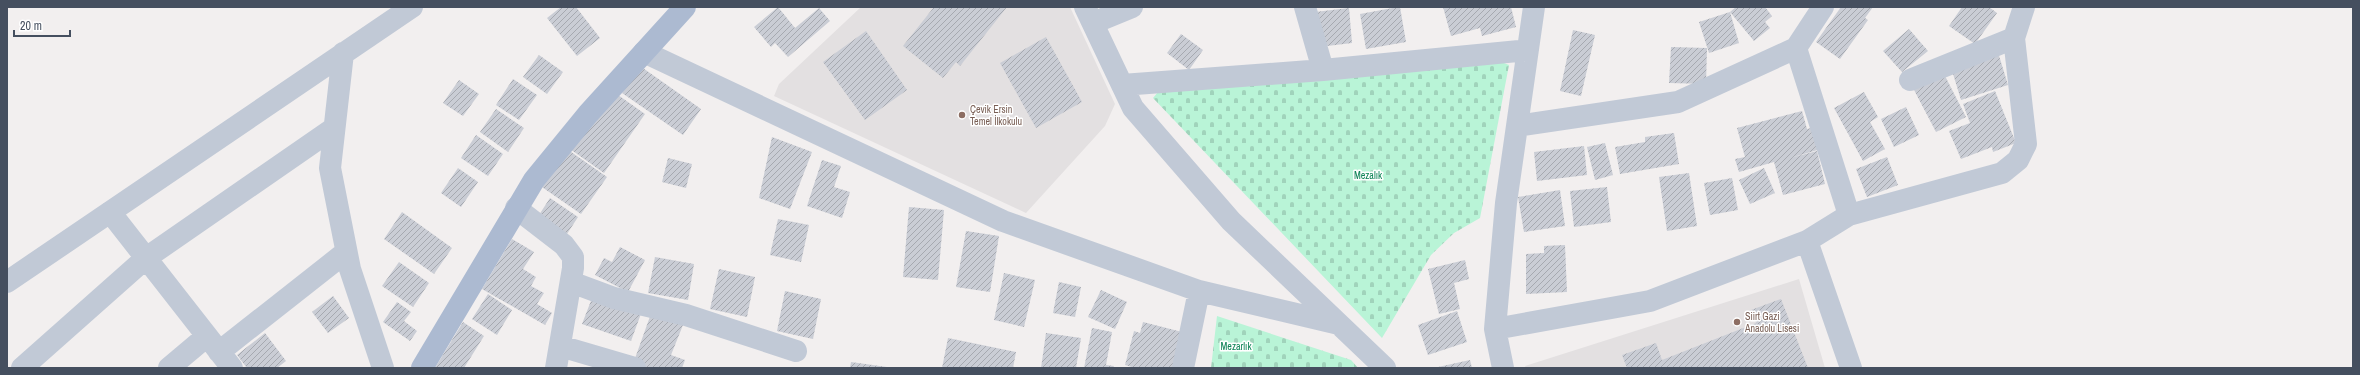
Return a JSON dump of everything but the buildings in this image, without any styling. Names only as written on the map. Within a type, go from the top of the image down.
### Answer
[{"type":"main road","points":[[422,368],[534,180],[588,114],[685,7]]},
{"type":"street","points":[[7,282],[412,7]]},
{"type":"street","points":[[1132,7],[1089,15],[1133,108],[1231,221],[1385,368]]},
{"type":"street","points":[[1305,7],[1323,70]]},
{"type":"street","points":[[1503,368],[1495,329],[1506,203],[1534,7]]},
{"type":"street","points":[[1517,126],[1678,102],[1796,48],[1823,7]]},
{"type":"street","points":[[1495,329],[1650,301],[1808,241],[1849,215],[2002,172],[2018,160],[2026,144],[2014,38],[2024,7]]},
{"type":"street","points":[[1910,80],[2014,38]]},
{"type":"street","points":[[1796,48],[1849,215]]},
{"type":"street","points":[[1122,85],[1323,70],[1528,50]]},
{"type":"street","points":[[644,52],[1003,220],[1199,291],[1340,324]]},
{"type":"street","points":[[343,53],[330,168],[350,269],[383,368]]},
{"type":"street","points":[[22,368],[146,258],[334,128]]},
{"type":"street","points":[[516,208],[564,245],[573,257],[556,368]]},
{"type":"street","points":[[110,212],[219,352]]},
{"type":"street","points":[[1808,241],[1851,368]]},
{"type":"street","points":[[169,368],[219,352],[346,252]]},
{"type":"street","points":[[570,282],[614,298],[686,316],[796,351]]},
{"type":"street","points":[[1183,368],[1199,291]]},
{"type":"street","points":[[560,346],[635,368]]},
{"type":"shaded area","name":"Çevik Ersin Temel İlkokulu","points":[[861,7],[1070,7],[1115,104],[1105,126],[1026,213],[774,96],[779,84]]},
{"type":"shaded area","name":"Siirt Gazi Anadolu Lisesi","points":[[1799,279],[1825,368],[1526,368],[1525,366]]},
{"type":"green space","name":"Mezalık","points":[[1499,61],[1509,65],[1480,218],[1454,233],[1431,255],[1382,338],[1153,98],[1158,92]]},
{"type":"green space","name":"Mezarlık","points":[[1217,316],[1351,360],[1358,368],[1211,368]]},
{"type":"place","name":"Çevik Ersin Temel İlkokulu","points":[[962,115]]},
{"type":"place","name":"Siirt Gazi Anadolu Lisesi","points":[[1737,322]]}]
